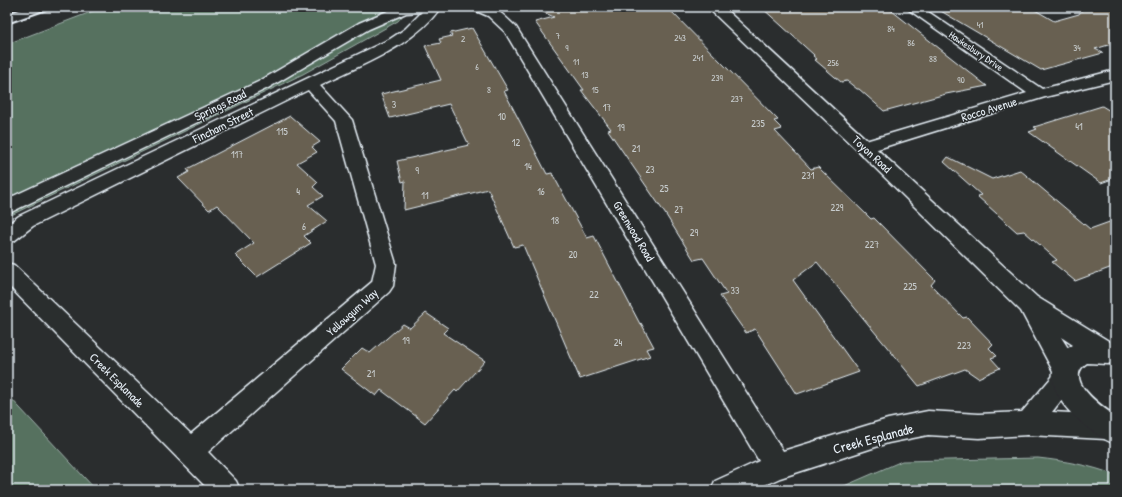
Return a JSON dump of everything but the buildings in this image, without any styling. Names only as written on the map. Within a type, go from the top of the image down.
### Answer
[{"type":"street","name":"Fincham Street","points":[[7,236],[26,221],[395,42],[410,32],[433,7]]},
{"type":"street","name":"Springs Road","points":[[7,207],[263,85],[364,26],[404,8],[433,7]]},
{"type":"street","name":"Greenwood Road","points":[[479,7],[493,13],[512,30],[777,466]]},
{"type":"street","name":"Toyon Road","points":[[714,7],[865,147],[1029,304],[1109,354]]},
{"type":"street","name":"Hawkesbury Drive","points":[[912,7],[1039,94]]},
{"type":"street","name":"Rocco Avenue","points":[[865,147],[1039,94],[1115,75]]},
{"type":"street","name":"Yellowgum Way","points":[[190,451],[382,286],[386,264],[344,120],[310,83]]},
{"type":"street","name":"Creek Esplanade","points":[[7,271],[190,451],[227,490]]},
{"type":"street","name":"Toyon Road","points":[[1029,304],[1066,373],[1069,389],[1078,402],[1091,416],[1111,429]]},
{"type":"street","points":[[1028,422],[1066,373],[1070,360],[1078,354],[1090,352],[1109,354]]},
{"type":"street","name":"Creek Esplanade","points":[[724,490],[777,466],[888,431],[928,423],[979,426],[1028,422],[1111,429]]},
{"type":"green space","points":[[104,7],[410,7],[398,21],[303,74],[7,217],[7,44]]},
{"type":"green space","points":[[7,394],[96,490],[7,490]]},
{"type":"green space","points":[[1038,458],[1077,464],[1115,475],[1115,490],[835,490],[902,461]]},
{"type":"railway","points":[[7,13],[25,7]]},
{"type":"railway","points":[[7,24],[55,7]]}]
